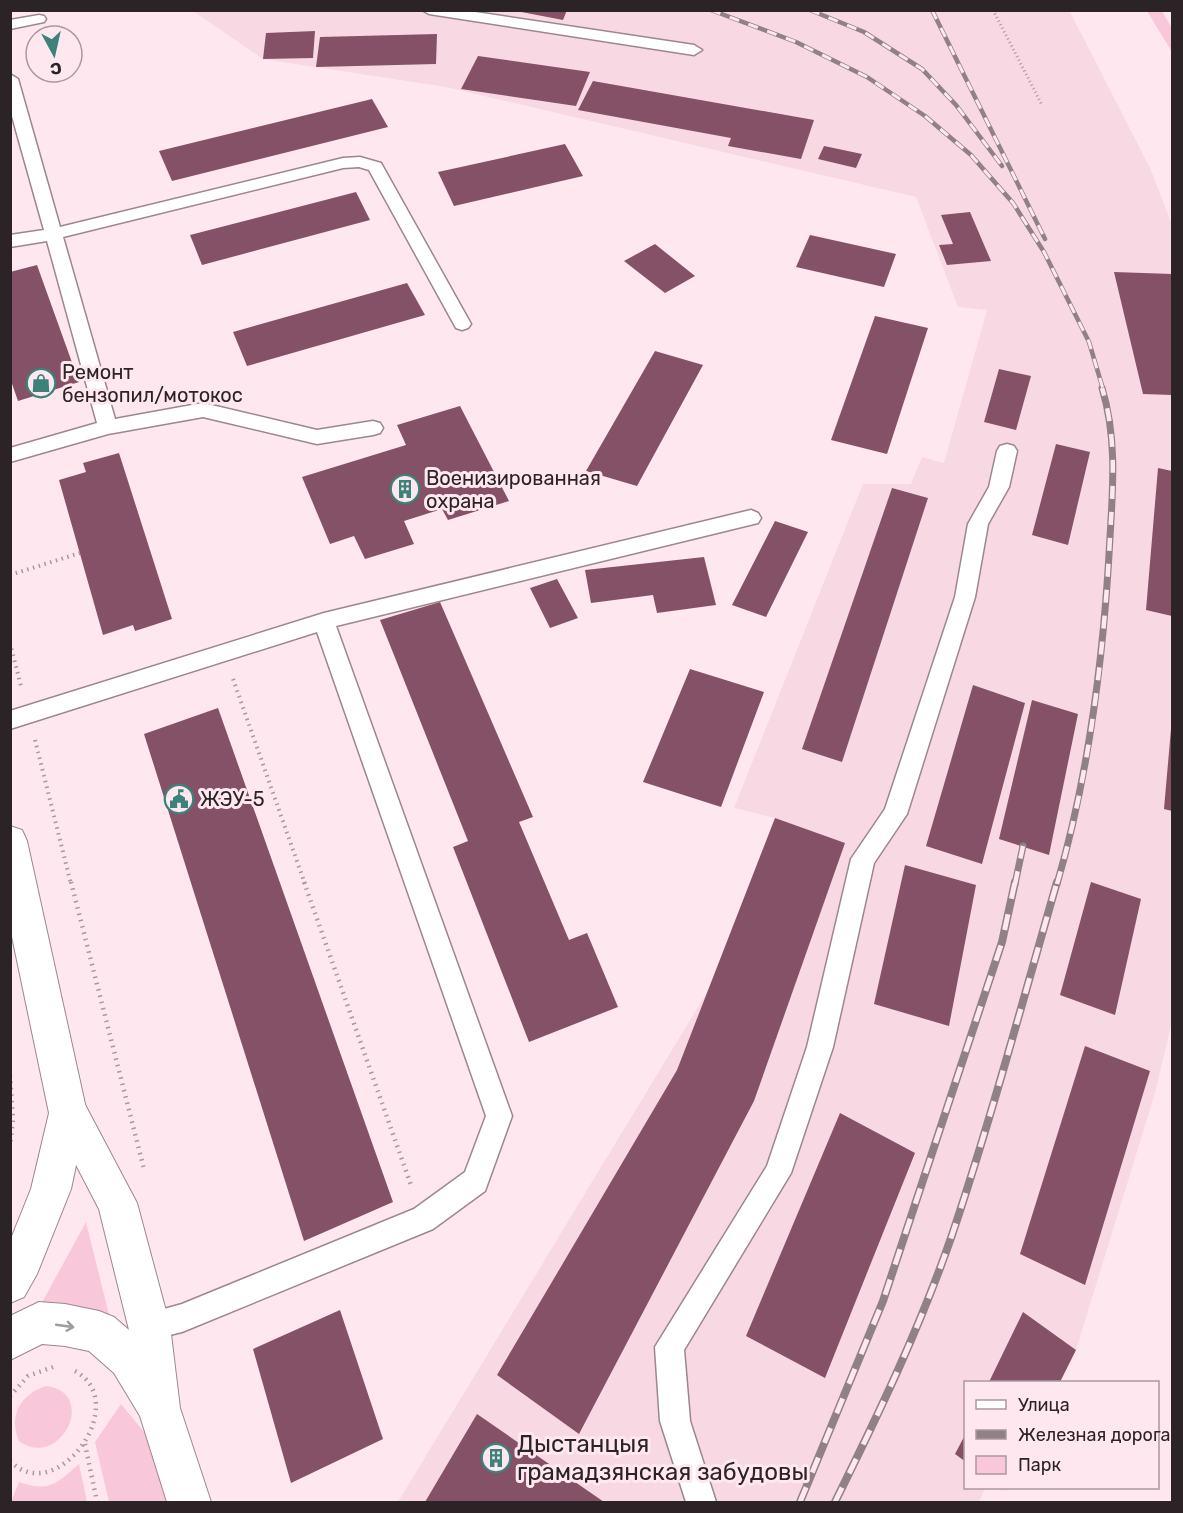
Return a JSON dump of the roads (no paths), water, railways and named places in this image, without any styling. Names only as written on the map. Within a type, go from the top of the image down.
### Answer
[{"type":"street","points":[[10,841],[68,1113],[117,1203],[149,1326],[159,1408],[189,1503]]},
{"type":"street","points":[[10,1283],[23,1260],[51,1189],[68,1113]]},
{"type":"street","points":[[10,1339],[39,1323],[65,1325],[99,1332],[129,1358],[159,1408]]},
{"type":"lane","points":[[429,10],[694,50]]},
{"type":"lane","points":[[10,25],[39,20]]},
{"type":"lane","points":[[10,79],[108,427]]},
{"type":"lane","points":[[10,240],[54,234],[332,166],[360,162],[375,167],[462,324]]},
{"type":"lane","points":[[10,455],[108,427],[203,410],[317,437],[373,428]]},
{"type":"lane","points":[[701,1503],[675,1420],[669,1347],[778,1173],[820,1047],[863,859],[895,814],[964,597],[978,524],[999,488],[1007,451]]},
{"type":"lane","points":[[20,717],[324,621],[751,518]]},
{"type":"lane","points":[[149,1326],[182,1318],[423,1219],[475,1181],[499,1116],[324,621]]},
{"type":"railway","points":[[711,10],[796,42],[867,77],[925,116],[971,155],[1013,203],[1044,252],[1089,342],[1103,389]]},
{"type":"railway","points":[[810,10],[864,32],[922,69],[956,105],[1002,166]]},
{"type":"railway","points":[[932,10],[1045,239]]},
{"type":"railway","points":[[1057,884],[1069,841],[1087,755],[1104,625],[1113,462],[1110,425],[1102,388]]},
{"type":"railway","points":[[1015,884],[1023,846]]},
{"type":"railway","points":[[800,1502],[883,1301],[1002,942],[1015,882]]},
{"type":"railway","points":[[835,1502],[882,1404],[940,1270],[993,1103],[1057,882]]},
{"type":"place","name":"Ремонт бензопил/мотокос","points":[[41,383]]},
{"type":"place","name":"Военизированная охрана","points":[[405,489]]},
{"type":"place","name":"ЖЭУ-5","points":[[179,799]]},
{"type":"place","name":"Дыстанцыя грамадзянская забудовы","points":[[496,1458]]}]
